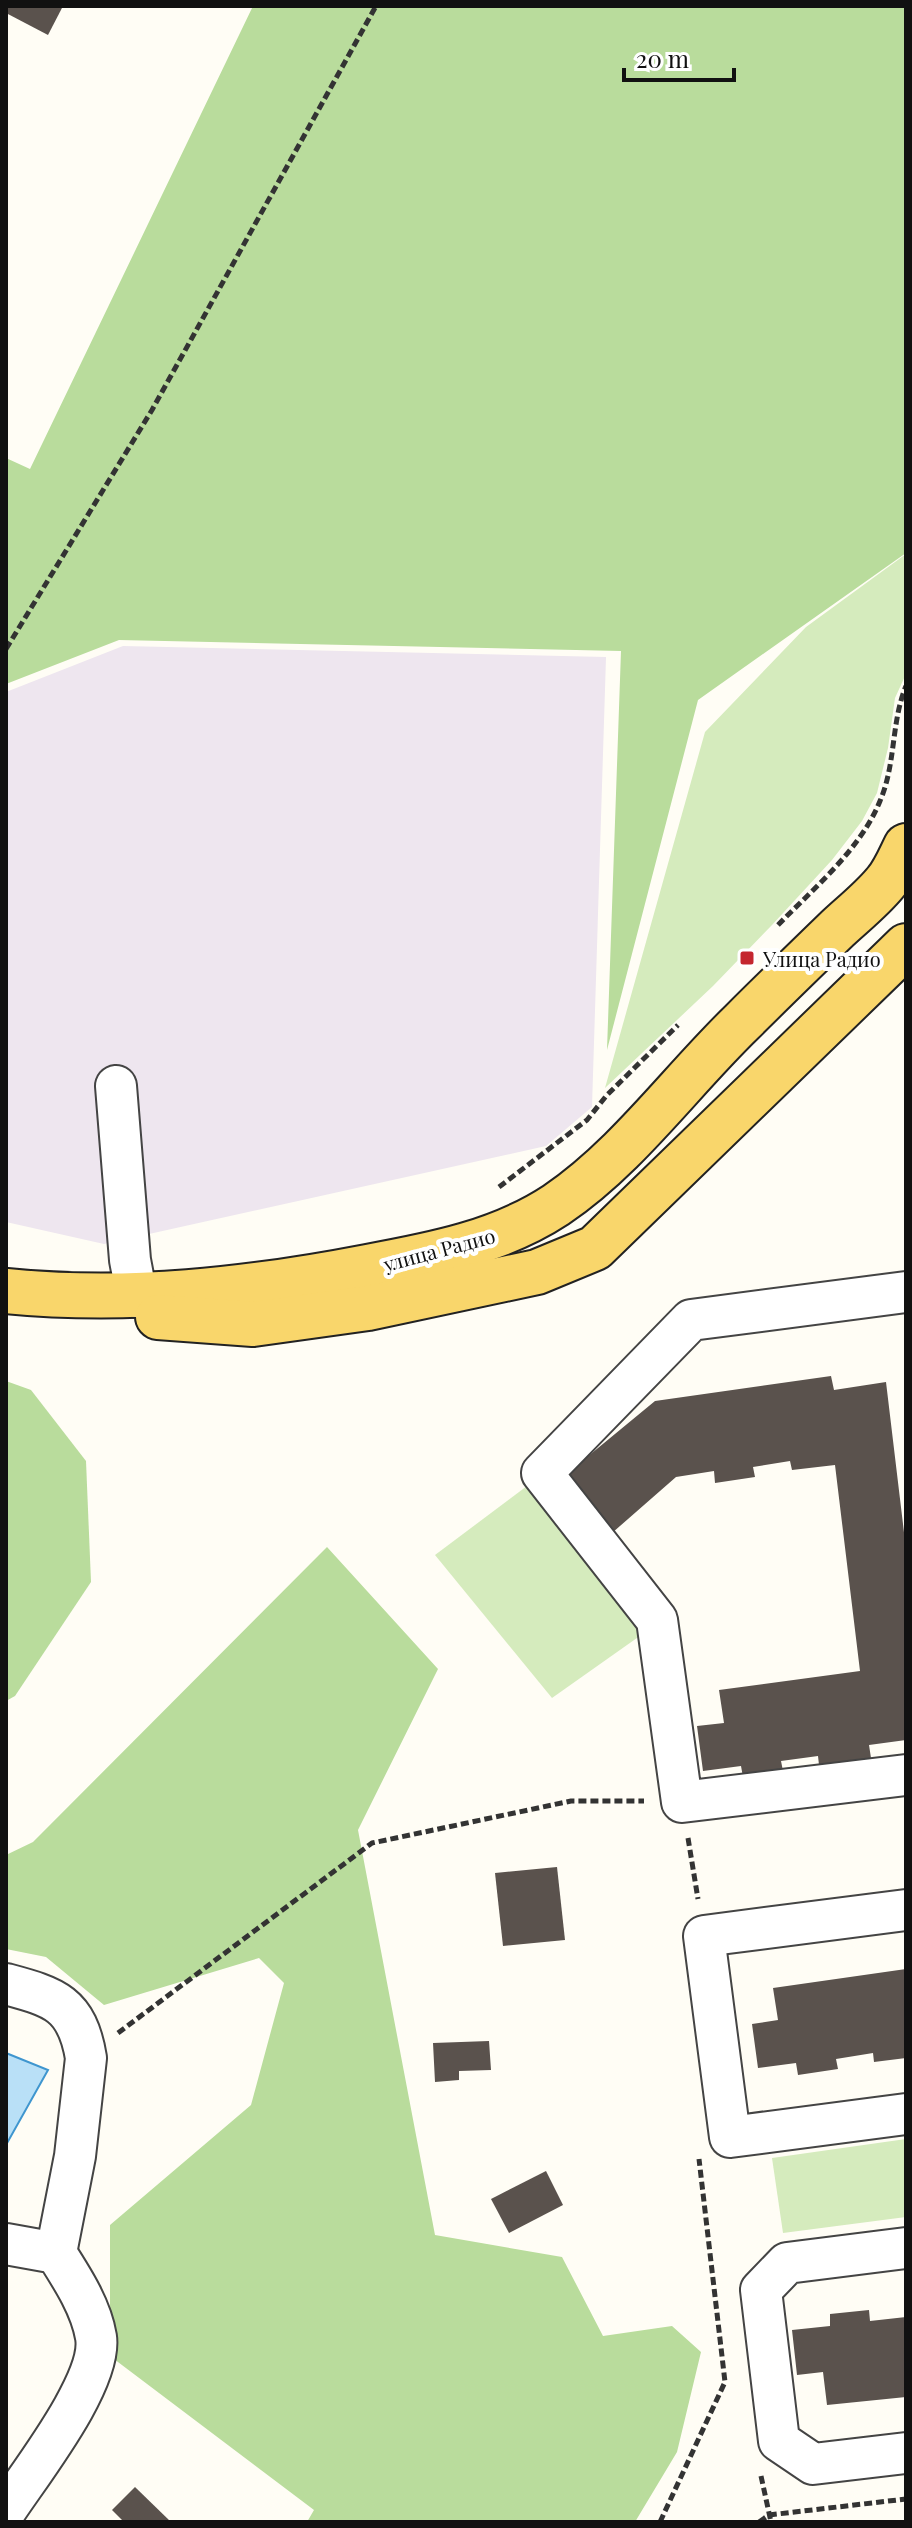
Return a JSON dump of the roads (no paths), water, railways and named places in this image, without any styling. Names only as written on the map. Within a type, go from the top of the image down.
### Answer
[{"type":"main road","name":"улица Радио","points":[[6,1291],[54,1296],[137,1297],[235,1289],[447,1251],[501,1233],[555,1205],[584,1184],[711,1052],[885,883],[906,846]]},
{"type":"main road","points":[[54,1296],[155,1316],[253,1324],[368,1308],[537,1272],[595,1248],[906,946]]},
{"type":"street","points":[[116,1086],[130,1260],[137,1297]]},
{"type":"street","points":[[906,1292],[691,1320],[542,1473],[657,1620],[682,1802],[906,1775]]},
{"type":"street","points":[[906,1910],[704,1936],[730,2137],[906,2114]]},
{"type":"street","points":[[6,1984],[57,2001],[71,2016],[79,2031],[86,2058],[75,2156],[56,2253],[77,2286],[96,2337],[95,2359],[86,2386],[6,2510]]},
{"type":"street","points":[[6,2244],[56,2253]]},
{"type":"street","points":[[906,2248],[787,2263],[761,2290],[779,2441],[813,2464],[906,2453]]},
{"type":"water","points":[[6,2053],[48,2070],[6,2145]]},
{"type":"place","name":"Улица Радио","points":[[747,958]]}]
